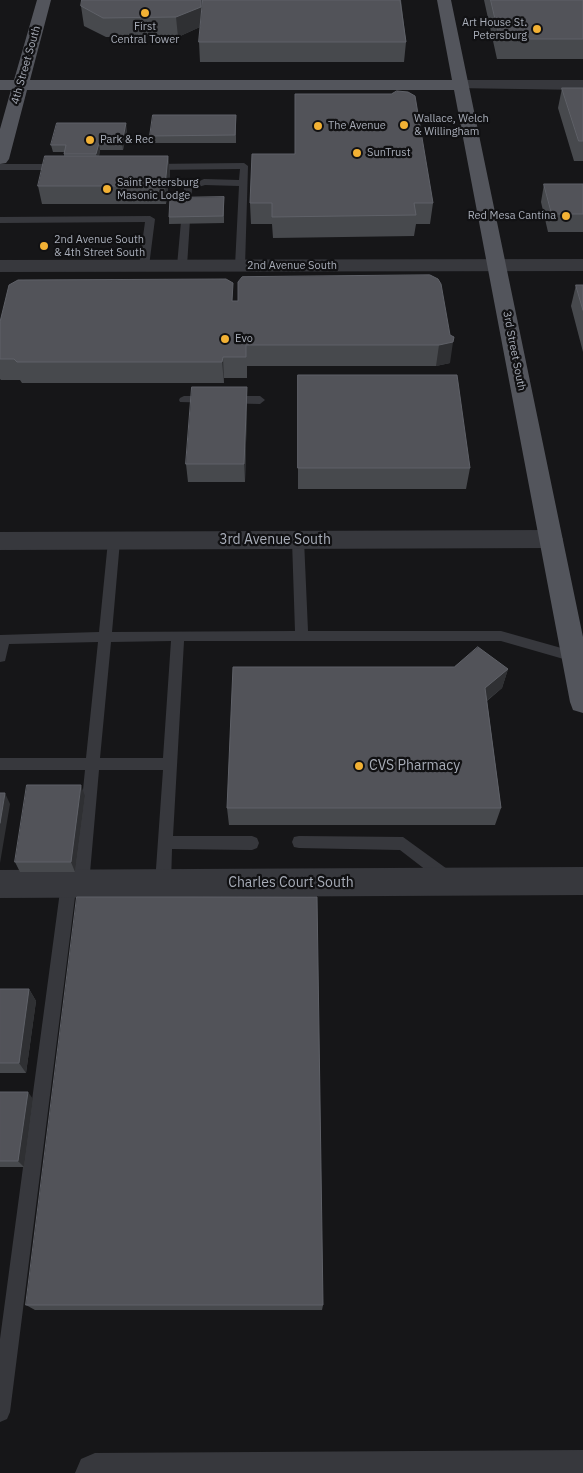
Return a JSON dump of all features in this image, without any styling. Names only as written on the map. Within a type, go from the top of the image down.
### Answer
[{"type":"main road","name":"4th Street South","points":[[0,159],[44,0]]},
{"type":"main road","name":"3rd Street South","points":[[444,0],[583,702]]},
{"type":"main road","points":[[0,85],[461,86]]},
{"type":"street","points":[[461,86],[583,85]]},
{"type":"street","name":"2nd Avenue South","points":[[0,266],[583,265]]},
{"type":"street","name":"3rd Avenue South","points":[[0,541],[551,539]]},
{"type":"street","name":"Charles Court South","points":[[0,884],[583,882]]},
{"type":"street","points":[[95,1473],[583,1470]]},
{"type":"lane","points":[[144,166],[244,166],[240,266]]},
{"type":"lane","points":[[0,167],[74,167]]},
{"type":"lane","points":[[182,266],[188,188],[204,182],[243,183]]},
{"type":"lane","points":[[0,220],[150,219],[144,266]]},
{"type":"lane","points":[[184,400],[260,400]]},
{"type":"lane","points":[[298,540],[302,636]]},
{"type":"lane","points":[[0,1412],[75,884],[94,764],[114,541]]},
{"type":"lane","points":[[0,657],[3,639],[104,636],[501,636],[574,657]]},
{"type":"lane","points":[[163,883],[178,636]]},
{"type":"lane","points":[[0,764],[170,764]]},
{"type":"lane","points":[[166,842],[252,843]]},
{"type":"lane","points":[[299,842],[403,844],[453,882]]},
{"type":"building","points":[[82,0],[201,0],[201,7],[176,17],[103,18],[81,6]]},
{"type":"building","points":[[203,0],[400,0],[406,42],[199,42]]},
{"type":"building","name":"Art House St. Petersburg","points":[[491,0],[583,0],[583,39],[500,39]]},
{"type":"building","points":[[562,88],[583,88],[583,141],[579,141]]},
{"type":"building","points":[[397,91],[408,92],[415,96],[433,203],[414,203],[416,215],[272,217],[272,203],[250,203],[252,154],[295,154],[295,94],[391,94]]},
{"type":"building","name":"Park & Rec","points":[[153,115],[236,115],[235,135],[150,136]]},
{"type":"building","name":"Park & Rec","points":[[57,123],[126,123],[122,143],[99,143],[96,154],[64,154],[66,145],[51,145]]},
{"type":"building","points":[[45,156],[168,156],[165,186],[38,186]]},
{"type":"building","points":[[544,184],[583,184],[583,214],[552,214]]},
{"type":"building","points":[[224,197],[223,216],[169,217],[170,198]]},
{"type":"building","name":"Evo","points":[[430,275],[438,279],[441,284],[450,335],[454,337],[453,342],[439,345],[246,345],[246,357],[223,357],[222,362],[17,362],[14,359],[0,359],[0,322],[9,285],[18,280],[226,279],[233,283],[232,301],[238,301],[238,282],[242,277]]},
{"type":"building","points":[[576,285],[583,285],[583,310]]},
{"type":"building","points":[[298,375],[457,375],[470,468],[298,468]]},
{"type":"building","points":[[192,387],[247,387],[244,464],[186,464]]},
{"type":"building","name":"CVS Pharmacy","points":[[478,647],[508,669],[485,688],[501,808],[227,808],[233,667],[454,667]]},
{"type":"building","points":[[27,785],[81,785],[71,862],[15,862]]},
{"type":"building","points":[[0,793],[5,793],[0,823]]},
{"type":"building","points":[[77,897],[317,897],[323,1305],[26,1305]]},
{"type":"building","points":[[0,989],[29,989],[19,1063],[0,1063]]},
{"type":"building","points":[[0,1092],[28,1092],[18,1161],[0,1161]]},
{"type":"place","name":"First Central Tower","points":[[145,13]]},
{"type":"place","name":"Art House St. Petersburg","points":[[537,29]]},
{"type":"place","name":"Wallace, Welch & Willingham","points":[[404,125]]},
{"type":"place","name":"The Avenue","points":[[318,126]]},
{"type":"place","name":"Park & Rec","points":[[90,140]]},
{"type":"place","name":"SunTrust","points":[[357,153]]},
{"type":"place","name":"Saint Petersburg Masonic Lodge","points":[[107,189]]},
{"type":"place","name":"Red Mesa Cantina","points":[[566,216]]},
{"type":"place","name":"2nd Avenue South & 4th Street South","points":[[44,246]]},
{"type":"place","name":"Evo","points":[[225,339]]},
{"type":"place","name":"CVS Pharmacy","points":[[359,766]]}]
